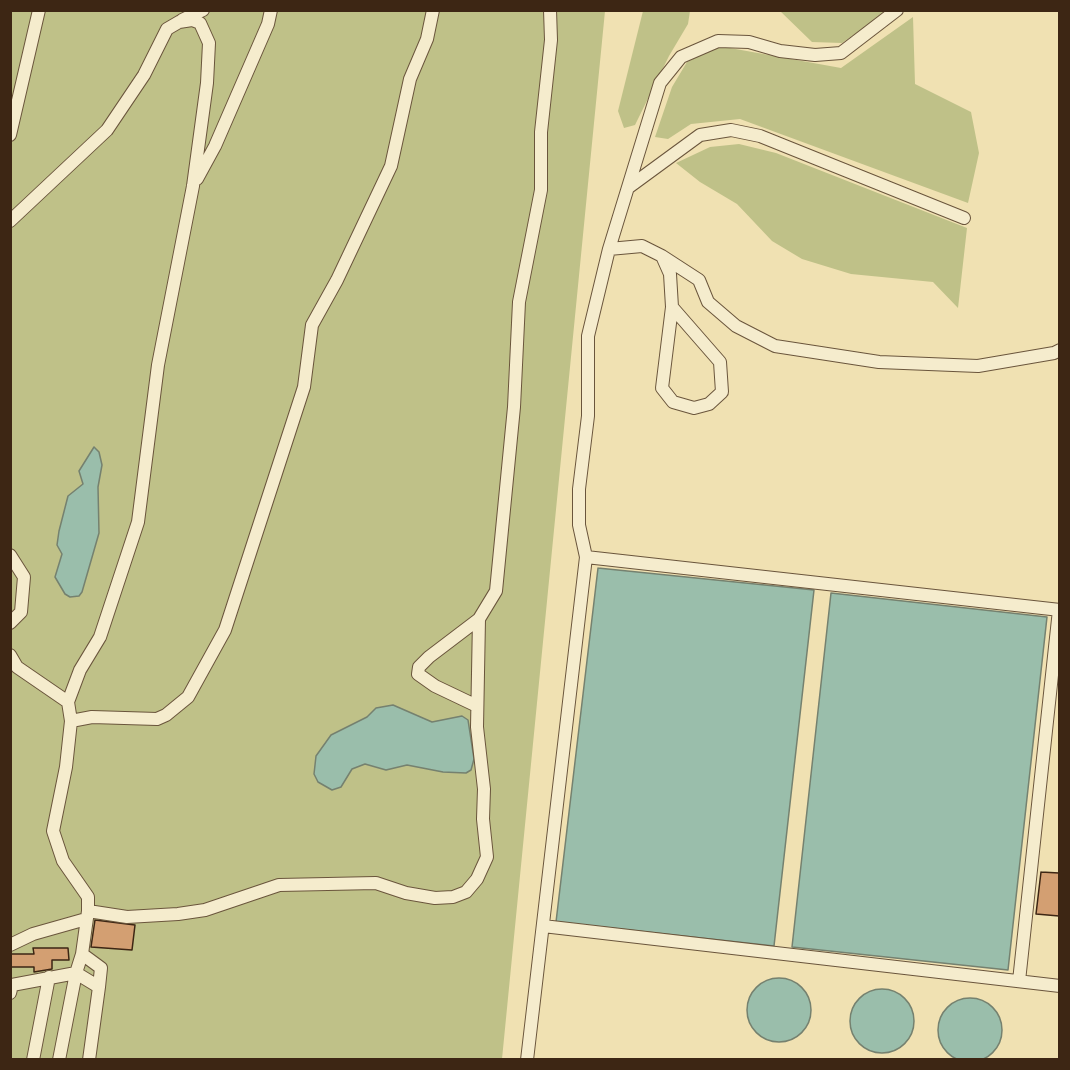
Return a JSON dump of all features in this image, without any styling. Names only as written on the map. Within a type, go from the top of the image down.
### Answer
[{"type":"lane","points":[[10,135],[39,10]]},
{"type":"lane","points":[[10,221],[106,130],[144,75],[167,29],[203,10]]},
{"type":"lane","points":[[193,186],[215,146],[268,24],[271,10]]},
{"type":"lane","points":[[71,721],[98,717],[157,719],[166,715],[188,697],[225,630],[304,387],[312,325],[337,280],[391,166],[410,79],[428,39],[433,10]]},
{"type":"lane","points":[[477,706],[435,686],[418,674],[419,667],[429,657],[479,619],[496,591],[514,407],[519,302],[541,190],[541,132],[551,40],[550,10]]},
{"type":"lane","points":[[527,1059],[586,557],[579,525],[579,489],[588,416],[588,336],[609,249],[660,83],[681,57],[718,41],[749,42],[780,51],[815,55],[841,53],[897,10]]},
{"type":"lane","points":[[59,1059],[82,954],[88,897],[63,861],[53,831],[66,768],[71,721],[68,702],[80,670],[100,637],[136,533],[158,365],[193,186],[207,83],[209,43],[200,23],[192,20],[179,22]]},
{"type":"lane","points":[[628,187],[700,135],[731,130],[760,135],[964,218]]},
{"type":"lane","points":[[609,249],[642,246],[662,256],[699,280],[708,302],[736,326],[775,346],[879,362],[978,366],[1054,353],[1059,350]]},
{"type":"lane","points":[[662,256],[670,274],[672,307],[662,388],[673,402],[694,408],[709,404],[722,392],[720,362],[672,307]]},
{"type":"lane","points":[[10,555],[24,577],[21,612],[10,623]]},
{"type":"lane","points":[[586,557],[1059,610],[1019,981]]},
{"type":"lane","points":[[10,945],[33,934],[87,915],[138,917],[178,914],[205,909],[279,885],[376,883],[406,894],[435,898],[453,897],[466,892],[477,879],[487,857],[477,706],[479,619]]},
{"type":"lane","points":[[10,655],[17,667],[68,702]]},
{"type":"lane","points":[[543,926],[1059,986]]},
{"type":"lane","points":[[82,954],[101,968],[89,1059]]},
{"type":"lane","points":[[10,993],[12,985],[76,973],[99,987]]},
{"type":"lane","points":[[33,1059],[49,977]]},
{"type":"green space","points":[[10,11],[605,11],[502,1059],[11,1059]]},
{"type":"green space","points":[[643,11],[690,11],[688,24],[669,56],[635,125],[624,128],[618,111]]},
{"type":"green space","points":[[780,11],[888,11],[842,43],[812,42]]},
{"type":"green space","points":[[913,17],[915,84],[971,112],[979,153],[968,203],[740,119],[691,124],[668,139],[655,137],[672,87],[687,62],[719,46],[841,68]]},
{"type":"green space","points":[[739,144],[776,153],[967,228],[958,308],[933,282],[851,274],[802,259],[772,241],[737,204],[700,182],[676,163],[710,147]]},
{"type":"shaded area","points":[[94,447],[99,452],[102,465],[98,487],[99,533],[82,592],[79,596],[70,597],[65,594],[55,577],[62,554],[57,545],[59,531],[68,496],[83,484],[79,471]]},
{"type":"shaded area","points":[[598,568],[814,590],[774,946],[556,922]]},
{"type":"shaded area","points":[[831,593],[1047,617],[1008,970],[792,947]]},
{"type":"shaded area","points":[[393,705],[432,722],[462,716],[468,720],[474,759],[471,770],[466,773],[443,772],[407,765],[386,770],[365,764],[352,769],[341,787],[332,790],[318,782],[314,774],[316,756],[331,735],[367,717],[376,708]]},
{"type":"shaded area","points":[[773,978],[785,978],[802,987],[809,998],[811,1010],[809,1022],[802,1033],[785,1042],[773,1042],[761,1037],[752,1028],[747,1016],[747,1004],[752,992],[761,983]]},
{"type":"shaded area","points":[[876,989],[888,989],[905,998],[912,1009],[914,1021],[912,1033],[905,1044],[888,1053],[876,1053],[864,1048],[855,1039],[850,1027],[850,1015],[855,1003],[864,994]]},
{"type":"shaded area","points":[[970,998],[988,1004],[996,1012],[1002,1030],[996,1048],[988,1056],[970,1062],[952,1056],[944,1048],[938,1030],[944,1012],[952,1004]]},
{"type":"building","points":[[1041,872],[1059,873],[1059,916],[1036,914]]},
{"type":"building","points":[[95,920],[135,925],[132,950],[91,947]]},
{"type":"building","points":[[33,948],[68,948],[69,960],[52,960],[52,969],[34,972],[34,967],[10,967],[10,954],[34,954]]}]
